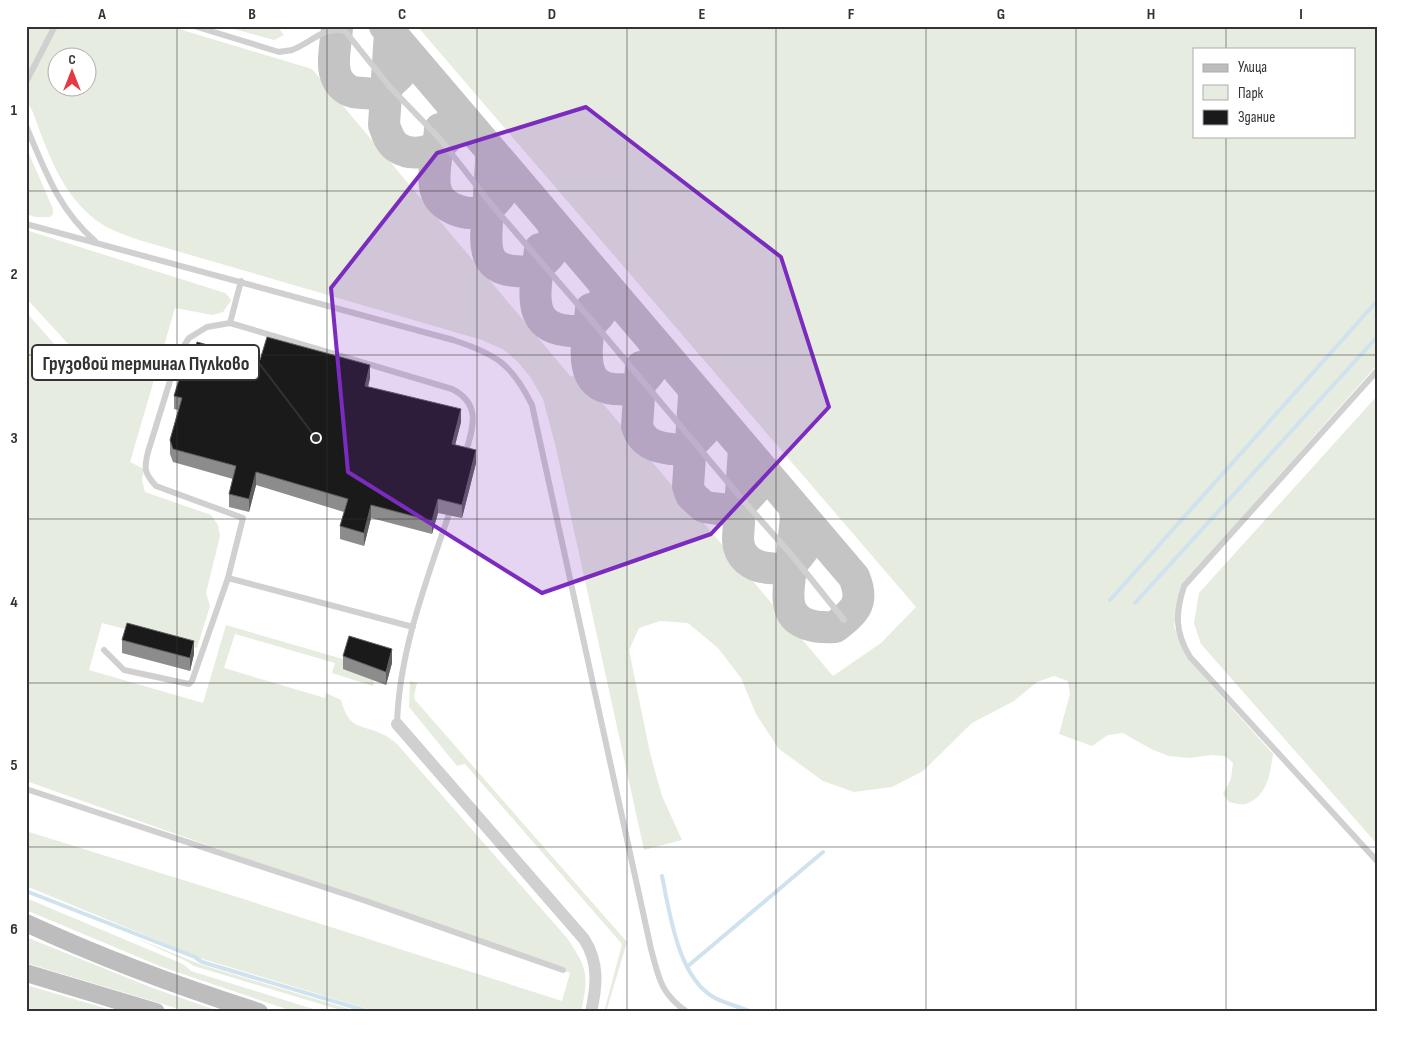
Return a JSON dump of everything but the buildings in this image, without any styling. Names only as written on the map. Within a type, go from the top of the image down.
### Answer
[{"type":"main road","points":[[26,923],[77,946],[157,977],[259,1012]]},
{"type":"main road","points":[[26,973],[156,1012]]},
{"type":"street","points":[[397,724],[592,951],[596,992],[591,1012]]},
{"type":"lane","points":[[26,82],[55,26]]},
{"type":"lane","points":[[194,26],[279,52],[291,50],[326,31],[337,29],[345,31],[364,56],[440,139],[491,204],[795,559],[844,620]]},
{"type":"lane","points":[[26,126],[49,180],[66,211],[81,229],[98,244]]},
{"type":"lane","points":[[26,224],[241,281],[474,347],[496,358],[512,371],[523,386],[532,405],[651,949],[660,982],[671,1000],[687,1012]]},
{"type":"lane","points":[[230,323],[241,281]]},
{"type":"lane","points":[[104,650],[124,670],[189,684],[192,681],[228,578],[243,518],[156,486],[148,478],[145,466],[178,355],[189,338],[207,327],[230,323],[443,386],[461,394],[470,402],[474,416],[464,460]]},
{"type":"lane","points":[[1377,371],[1184,586],[1177,616],[1178,630],[1182,643],[1190,657],[1377,861]]},
{"type":"lane","points":[[397,724],[398,696],[413,627],[428,573],[449,514]]},
{"type":"lane","points":[[228,578],[413,627]]},
{"type":"lane","points":[[26,789],[363,900],[563,970]]},
{"type":"highlighted area","points":[[586,107],[781,257],[829,407],[711,534],[542,593],[348,472],[331,288],[437,153]]},
{"type":"green space","points":[[26,26],[169,26],[312,69],[571,377],[577,373],[833,676],[881,643],[916,607],[417,26],[1377,26],[1377,325],[1375,328],[1377,365],[1180,587],[1174,626],[1187,658],[1273,754],[1269,776],[1263,790],[1253,801],[1245,804],[1229,802],[1223,794],[1231,779],[1233,763],[1225,756],[1212,755],[1190,758],[1169,756],[1151,749],[1123,733],[1108,735],[1092,746],[1059,734],[1070,694],[1068,681],[1054,676],[1037,682],[1014,701],[972,723],[923,771],[892,787],[854,792],[823,781],[779,749],[756,714],[741,678],[718,648],[688,623],[660,621],[639,628],[629,650],[650,753],[662,796],[682,840],[644,850],[555,444],[543,399],[531,378],[518,362],[504,350],[482,340],[139,240],[107,227],[91,216],[70,193],[55,167],[32,110],[26,101]]},
{"type":"green space","points":[[223,26],[277,26],[284,35],[274,40]]},
{"type":"green space","points":[[26,147],[53,209],[53,214],[50,217],[36,217],[26,214]]},
{"type":"green space","points":[[26,230],[225,293],[231,301],[223,312],[213,315],[175,308],[130,462],[144,469],[142,480],[145,492],[211,515],[218,525],[220,536],[206,593],[210,606],[197,648],[102,623],[89,670],[203,703],[226,625],[346,660],[374,680],[373,686],[332,673],[335,663],[235,634],[224,668],[325,698],[326,693],[341,700],[344,710],[352,722],[376,731],[397,744],[567,938],[579,957],[585,973],[586,980],[581,1012],[378,1012],[203,959],[26,886],[26,831],[562,1001],[570,973],[26,781],[26,312],[79,372],[83,360],[26,298]]},
{"type":"green space","points":[[1377,396],[1377,844],[1201,644],[1194,623],[1199,593]]},
{"type":"green space","points":[[410,681],[417,683],[415,700],[627,942],[606,1012],[604,1012],[622,944],[465,764],[457,766],[409,707]]},
{"type":"green space","points":[[26,898],[183,964],[191,971],[323,1012],[295,1012],[162,967],[26,910]]},
{"type":"green space","points":[[131,936],[202,965],[359,1012],[347,1012],[194,966]]},
{"type":"green space","points":[[26,937],[150,987],[221,1012],[189,1012],[26,963]]},
{"type":"green space","points":[[26,985],[118,1012],[26,1011]]},
{"type":"waterway","points":[[1110,600],[1377,301]]},
{"type":"waterway","points":[[1135,603],[1377,337]]},
{"type":"waterway","points":[[688,966],[823,852]]},
{"type":"waterway","points":[[662,876],[678,944],[692,976],[702,989],[715,998],[752,1012]]},
{"type":"waterway","points":[[26,891],[195,957],[202,962],[370,1012]]},
{"type":"taxiway","points":[[337,26],[334,69],[341,84],[348,90],[359,93],[379,94],[399,75]]},
{"type":"taxiway","points":[[385,26],[854,577],[858,594],[856,606],[835,627],[806,624],[795,617],[791,611],[788,594],[796,517],[794,507]]},
{"type":"taxiway","points":[[390,32],[384,125],[393,144],[398,148],[414,153],[423,152],[439,145],[446,139],[454,124],[452,105]]},
{"type":"taxiway","points":[[440,129],[434,177],[436,191],[443,202],[461,212],[475,213],[486,208],[501,194]]},
{"type":"taxiway","points":[[491,151],[486,238],[490,257],[495,264],[503,269],[531,271],[552,252],[555,240],[553,224]]},
{"type":"taxiway","points":[[540,249],[535,294],[541,317],[549,325],[563,330],[582,331],[594,321],[604,306],[605,285]]},
{"type":"taxiway","points":[[591,309],[587,358],[593,379],[601,386],[614,389],[633,389],[652,369],[656,357],[654,342]]},
{"type":"taxiway","points":[[641,367],[637,426],[642,436],[650,443],[660,447],[682,449],[692,444],[704,431]]},
{"type":"taxiway","points":[[693,388],[688,486],[691,495],[704,507],[727,509],[737,506],[754,490]]},
{"type":"taxiway","points":[[744,449],[738,538],[740,551],[743,556],[757,566],[779,568],[791,563],[805,547]]},
{"type":"place","name":"Грузовой терминал Пулково","points":[[316,438]]}]
